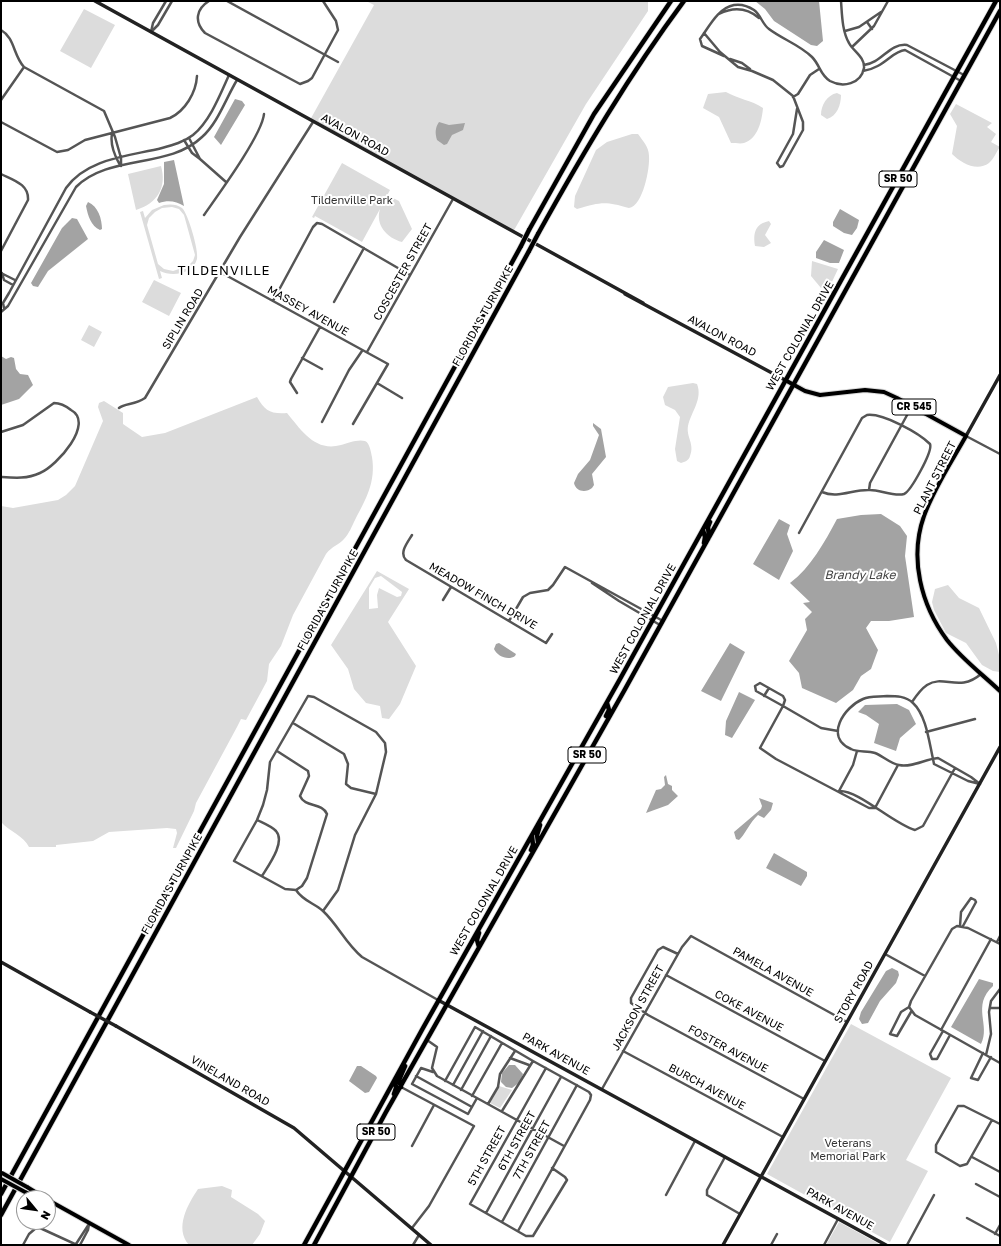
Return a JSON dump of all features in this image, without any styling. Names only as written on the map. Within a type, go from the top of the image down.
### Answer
[{"type":"highway","name":"FLORIDA'S TURNPIKE","points":[[1,1194],[529,230],[598,109],[671,1]]},
{"type":"highway","name":"FLORIDA'S TURNPIKE","points":[[1,1216],[583,153],[647,51],[684,1]]},
{"type":"highway","name":"WEST COLONIAL DRIVE","points":[[304,1245],[438,1000],[607,703],[996,1]]},
{"type":"highway","name":"WEST COLONIAL DRIVE","points":[[314,1245],[446,1004],[662,623],[1000,10]]},
{"type":"highway","points":[[709,537],[708,527],[716,505]]},
{"type":"highway","points":[[703,530],[705,537],[703,549]]},
{"type":"highway","points":[[620,679],[621,688],[624,690]]},
{"type":"highway","points":[[599,735],[609,710],[607,703]]},
{"type":"highway","points":[[538,842],[537,835],[543,816]]},
{"type":"highway","points":[[528,861],[533,845],[532,836]]},
{"type":"highway","points":[[479,947],[477,940],[481,925]]},
{"type":"highway","points":[[401,1087],[399,1080],[408,1061],[408,1055]]},
{"type":"highway","points":[[386,1112],[396,1088],[395,1079]]},
{"type":"main road","name":"AVALON ROAD","points":[[95,1],[792,385]]},
{"type":"main road","points":[[966,436],[1000,375]]},
{"type":"main road","name":"CR 545","points":[[792,385],[805,391],[820,395],[857,391],[878,391],[890,394],[966,436]]},
{"type":"main road","name":"PLANT STREET","points":[[966,436],[935,492],[924,516],[918,539],[918,567],[924,596],[932,616],[948,640],[1000,691]]},
{"type":"main road","name":"STORY ROAD","points":[[723,1245],[1000,747]]},
{"type":"main road","name":"VINELAND ROAD","points":[[1,962],[294,1128],[431,1245]]},
{"type":"main road","name":"PARK AVENUE","points":[[438,1000],[886,1245]]},
{"type":"main road","points":[[1,1173],[26,1190]]},
{"type":"main road","points":[[1,1179],[26,1190]]},
{"type":"main road","points":[[56,1205],[129,1245]]},
{"type":"street","points":[[151,32],[153,23],[166,1]]},
{"type":"street","points":[[151,32],[158,26],[172,1]]},
{"type":"street","points":[[209,1],[200,9],[198,14],[198,25],[201,30],[295,82],[304,84],[308,82],[336,34],[338,25],[323,1]]},
{"type":"street","points":[[227,1],[338,62]]},
{"type":"street","points":[[752,71],[742,63],[701,45],[699,41],[717,16],[726,11],[741,9],[751,12],[762,20],[769,29],[809,54],[816,62],[819,70],[831,81],[842,84],[855,81],[863,71],[864,65],[862,58],[852,48],[845,31],[841,1]]},
{"type":"street","points":[[852,48],[872,29],[888,1]]},
{"type":"street","points":[[845,31],[859,27],[884,9]]},
{"type":"street","points":[[867,22],[872,29]]},
{"type":"street","points":[[1,30],[11,40],[17,60],[24,67],[104,111],[109,119],[112,134],[118,146],[121,166]]},
{"type":"street","points":[[704,33],[724,56]]},
{"type":"street","points":[[864,65],[879,60],[893,47],[900,44],[910,45],[964,76]]},
{"type":"street","points":[[863,71],[882,65],[895,53],[903,50],[908,51],[961,81]]},
{"type":"street","points":[[925,61],[928,55]]},
{"type":"street","points":[[728,58],[738,67],[752,71],[776,82],[793,97],[803,122],[803,130],[783,166],[779,167],[777,163],[793,134],[797,109]]},
{"type":"street","points":[[879,60],[882,65]]},
{"type":"street","points":[[1,100],[24,67]]},
{"type":"street","points":[[793,97],[798,94],[810,74],[819,70]]},
{"type":"street","points":[[1,122],[57,152],[68,150],[85,140],[170,118],[178,114],[197,85],[198,76]]},
{"type":"street","points":[[4,308],[3,303],[15,280],[71,181],[91,166],[189,138],[203,124],[229,76]]},
{"type":"street","points":[[1,312],[8,306],[76,187],[94,174],[176,152],[192,145],[211,127],[237,80]]},
{"type":"street","points":[[204,215],[263,123],[264,114]]},
{"type":"street","name":"SIPLIN ROAD","points":[[119,408],[139,402],[145,398],[240,237],[313,122]]},
{"type":"street","points":[[112,134],[111,139],[116,159],[121,166]]},
{"type":"street","points":[[189,138],[200,159]]},
{"type":"street","points":[[184,140],[188,147],[226,182]]},
{"type":"street","points":[[114,148],[118,146]]},
{"type":"street","points":[[785,148],[791,152]]},
{"type":"street","points":[[1,174],[25,187],[29,195],[28,200],[1,251]]},
{"type":"street","name":"COSCESTER STREET","points":[[367,352],[453,199]]},
{"type":"street","points":[[883,206],[890,210]]},
{"type":"street","points":[[273,301],[313,227],[317,223],[410,275]]},
{"type":"street","points":[[334,302],[364,248]]},
{"type":"street","name":"MASSEY AVENUE","points":[[220,272],[388,364],[377,383]]},
{"type":"street","points":[[2,273],[15,280]]},
{"type":"street","points":[[2,273],[4,280],[13,284]]},
{"type":"street","points":[[298,393],[290,382],[320,327]]},
{"type":"street","points":[[322,422],[349,370],[362,351]]},
{"type":"street","points":[[302,358],[322,369]]},
{"type":"street","points":[[353,424],[377,383],[402,398]]},
{"type":"street","points":[[1,432],[23,425],[54,404],[63,405],[77,413],[80,418],[78,430],[66,451],[51,467],[30,477],[1,477]]},
{"type":"street","points":[[869,490],[870,483],[912,406]]},
{"type":"street","points":[[799,533],[862,418],[871,414],[901,425],[927,440],[930,444],[931,452],[905,494],[900,495],[869,490],[834,496],[822,492]]},
{"type":"street","points":[[966,436],[1000,454]]},
{"type":"street","name":"MEADOW FINCH DRIVE","points":[[412,536],[403,552],[403,556],[406,560],[546,643],[552,634]]},
{"type":"street","points":[[509,621],[523,598],[530,593],[548,590],[553,586],[566,567],[627,600],[662,623]]},
{"type":"street","points":[[587,578],[599,589],[654,618]]},
{"type":"street","points":[[443,600],[451,587]]},
{"type":"street","points":[[625,604],[627,600]]},
{"type":"street","points":[[912,702],[928,684],[937,682],[966,684],[973,682],[982,674]]},
{"type":"street","points":[[838,731],[821,728],[783,706],[764,696],[756,691],[755,686],[760,683],[785,698],[783,706],[760,748],[763,752],[839,791],[844,791],[911,828],[919,828],[923,826],[955,768]]},
{"type":"street","points":[[764,696],[769,688]]},
{"type":"street","points":[[262,876],[279,841],[278,834],[275,830],[257,820],[267,790],[270,762],[306,698],[308,696],[314,697],[376,732],[385,743],[386,752],[376,794],[355,836],[338,890],[323,911]]},
{"type":"street","points":[[980,784],[934,764],[933,759],[921,712],[912,702],[898,696],[862,699],[843,715],[839,722],[838,731],[842,742],[850,749],[876,753],[898,765],[907,766],[933,759],[941,760],[980,784]]},
{"type":"street","points":[[926,732],[975,719]]},
{"type":"street","points":[[292,723],[344,754],[348,764],[346,784],[351,788],[376,794]]},
{"type":"street","points":[[277,751],[308,771],[308,780],[300,796],[306,803],[322,807],[327,814],[307,878],[302,886],[296,890]]},
{"type":"street","points":[[839,791],[853,765],[857,751]]},
{"type":"street","points":[[875,808],[898,765]]},
{"type":"street","name":"PARK AVENUE","points":[[257,820],[234,861],[285,889],[296,890],[303,899],[323,911],[353,950],[362,957],[438,1000]]},
{"type":"street","points":[[971,898],[976,902],[962,926],[961,912],[971,898]]},
{"type":"street","points":[[911,1012],[897,1036],[890,1034],[901,1012],[909,1007],[952,929],[962,926],[1000,944]]},
{"type":"street","name":"JACKSON STREET","points":[[602,1090],[644,1012],[678,954],[691,936]]},
{"type":"street","name":"PAMELA AVENUE","points":[[691,936],[847,1022]]},
{"type":"street","points":[[997,942],[1000,936]]},
{"type":"street","points":[[950,1035],[937,1059],[934,1060],[930,1057],[930,1054],[942,1030],[991,940]]},
{"type":"street","points":[[644,1012],[631,1001],[658,950],[664,947],[678,954]]},
{"type":"street","points":[[885,954],[925,976]]},
{"type":"street","name":"COKE AVENUE","points":[[666,975],[825,1061]]},
{"type":"street","points":[[991,1058],[978,1080],[971,1078],[985,1054],[991,1034],[991,1001],[1000,989]]},
{"type":"street","points":[[909,1007],[911,1012],[1000,1062]]},
{"type":"street","points":[[990,1008],[1000,1008]]},
{"type":"street","name":"FOSTER AVENUE","points":[[644,1012],[804,1099]]},
{"type":"street","points":[[445,1081],[475,1027],[502,1044],[588,1092],[591,1097],[552,1168],[518,1231],[526,1236],[533,1236],[566,1180],[565,1177],[552,1168]]},
{"type":"street","points":[[453,1085],[483,1031]]},
{"type":"street","points":[[461,1090],[491,1036]]},
{"type":"street","points":[[427,1040],[437,1047],[432,1068],[433,1072]]},
{"type":"street","points":[[472,1096],[502,1044]]},
{"type":"street","points":[[488,1104],[498,1087],[500,1074],[515,1051]]},
{"type":"street","name":"BURCH AVENUE","points":[[623,1051],[783,1137]]},
{"type":"street","points":[[510,1058],[529,1065]]},
{"type":"street","points":[[502,1111],[510,1096],[522,1080],[529,1065],[533,1061]]},
{"type":"street","points":[[477,1098],[468,1114],[412,1084],[421,1068],[433,1072],[445,1081],[502,1111],[564,1146]]},
{"type":"street","name":"5TH STREET","points":[[518,1231],[470,1204],[546,1068]]},
{"type":"street","points":[[416,1076],[472,1107]]},
{"type":"street","name":"6TH STREET","points":[[486,1214],[561,1076]]},
{"type":"street","name":"7TH STREET","points":[[502,1222],[577,1085]]},
{"type":"street","points":[[401,1087],[474,1126],[429,1206],[412,1228]]},
{"type":"street","points":[[412,1146],[434,1105]]},
{"type":"street","points":[[992,1120],[967,1164],[960,1166],[936,1152],[936,1145],[958,1106],[964,1106],[992,1120],[1000,1124]]},
{"type":"street","points":[[666,1195],[696,1141]]},
{"type":"street","points":[[725,1157],[707,1190],[707,1195],[740,1214]]},
{"type":"street","points":[[972,1157],[1000,1172]]},
{"type":"street","points":[[976,1184],[1000,1197]]},
{"type":"street","points":[[907,1245],[934,1195]]},
{"type":"street","points":[[967,1218],[1000,1236]]},
{"type":"street","points":[[824,1245],[838,1219]]},
{"type":"street","points":[[23,1245],[29,1234],[36,1228],[78,1245],[89,1224]]},
{"type":"street","points":[[995,1234],[1000,1225]]},
{"type":"street","points":[[771,1245],[777,1234]]},
{"type":"street","points":[[413,1245],[419,1235]]},
{"type":"green space","points":[[366,1],[648,1],[648,11],[586,104],[513,232],[310,120],[374,5]]},
{"type":"green space","points":[[84,9],[115,25],[91,68],[60,51]]},
{"type":"green space","points":[[726,92],[763,108],[762,118],[756,133],[749,141],[744,143],[731,143],[719,117],[703,108],[708,94]]},
{"type":"green space","points":[[837,93],[841,95],[839,106],[836,113],[827,119],[821,115],[822,108],[825,101],[830,96]]},
{"type":"green space","points":[[956,104],[992,123],[987,127],[996,134],[991,142],[1000,147],[991,161],[984,166],[979,167],[969,165],[952,154],[957,126],[950,114]]},
{"type":"green space","points":[[632,134],[638,134],[649,153],[645,186],[638,201],[634,206],[629,208],[608,203],[577,209],[574,207],[575,196],[596,150],[607,142]]},
{"type":"green space","name":"Tildenville Park","points":[[342,163],[390,190],[381,207],[386,201],[393,198],[399,201],[412,229],[402,242],[387,234],[384,230],[379,220],[380,209],[362,242],[315,216],[314,218],[312,217]]},
{"type":"green space","points":[[161,166],[163,181],[159,193],[150,203],[136,210],[128,174]]},
{"type":"green space","points":[[171,204],[182,208],[184,211],[192,232],[197,255],[195,264],[187,271],[170,274],[160,271],[162,278],[159,279],[140,212],[143,211],[145,218],[152,210]],"holes":[[[172,207],[179,209],[184,215],[195,255],[193,261],[188,266],[173,271],[164,269],[158,264],[147,225],[149,218],[162,208]]]},
{"type":"green space","points":[[769,221],[771,224],[765,235],[771,243],[764,247],[755,246],[754,237],[756,230],[761,224]]},
{"type":"green space","points":[[812,261],[838,269],[831,284],[821,288],[811,276]]},
{"type":"green space","points":[[154,280],[181,293],[169,316],[142,302]]},
{"type":"green space","points":[[89,325],[102,332],[94,347],[81,340]]},
{"type":"green space","points":[[693,383],[697,384],[699,395],[688,426],[688,434],[692,448],[688,460],[681,463],[677,461],[675,449],[680,417],[675,410],[665,405],[663,397],[668,387]]},
{"type":"green space","points":[[257,397],[263,406],[269,411],[276,413],[287,413],[304,433],[316,443],[332,446],[359,440],[367,442],[372,457],[373,474],[369,490],[350,530],[342,541],[326,554],[293,615],[281,646],[269,664],[267,681],[246,720],[241,719],[196,803],[194,811],[176,848],[173,848],[177,833],[176,829],[167,828],[109,832],[93,841],[56,845],[56,847],[29,847],[24,840],[1,822],[1,506],[13,508],[58,500],[66,495],[75,486],[103,421],[98,407],[99,403],[104,401],[123,413],[123,424],[142,437],[165,433]]},
{"type":"green space","points":[[377,571],[409,589],[388,622],[416,666],[400,704],[389,719],[382,718],[380,706],[366,703],[354,689],[348,669],[331,645]],"holes":[[[381,576],[402,592],[401,596],[397,597],[379,588],[377,595],[378,608],[369,609],[369,588],[375,578]]]},
{"type":"green space","points":[[948,585],[959,598],[979,608],[996,643],[1000,659],[1000,672],[993,671],[982,665],[966,643],[946,633],[934,610],[932,602],[935,589]]},
{"type":"green space","name":"Veterans Memorial Park","points":[[851,1024],[951,1078],[906,1160],[928,1171],[890,1242],[767,1174]]},
{"type":"green space","points":[[499,1086],[512,1090],[500,1108],[490,1103]]},
{"type":"green space","points":[[222,1186],[232,1190],[231,1197],[258,1214],[265,1221],[260,1234],[252,1245],[189,1245],[183,1231],[183,1224],[184,1216],[190,1202],[198,1189]]},
{"type":"green space","points":[[839,1222],[881,1245],[826,1245]]},
{"type":"water","points":[[755,1],[819,1],[823,41],[817,46],[811,45],[774,21],[765,9]]},
{"type":"water","points":[[235,99],[242,101],[245,105],[221,145],[214,137]]},
{"type":"water","points":[[439,122],[449,125],[465,123],[463,130],[452,135],[447,144],[444,145],[437,140],[436,137],[436,128]]},
{"type":"water","points":[[174,160],[184,206],[172,202],[159,203],[157,200],[164,184],[164,162]]},
{"type":"water","points":[[88,202],[94,206],[99,213],[102,225],[102,229],[100,230],[94,226],[89,217],[86,206]]},
{"type":"water","points":[[840,209],[859,220],[857,228],[852,235],[844,233],[833,226],[833,222]]},
{"type":"water","points":[[72,218],[77,219],[88,239],[48,271],[38,287],[33,286],[31,283],[62,228]]},
{"type":"water","points":[[824,240],[844,250],[839,263],[830,263],[816,258],[816,252]]},
{"type":"water","points":[[1,356],[6,359],[11,357],[14,358],[16,369],[20,374],[28,375],[33,385],[19,399],[1,405]]},
{"type":"water","points":[[593,423],[601,429],[606,457],[592,474],[594,485],[592,488],[587,491],[582,491],[575,486],[574,483],[578,474],[590,460],[599,435],[593,426]]},
{"type":"water","name":"Brandy Lake","points":[[881,514],[900,526],[907,536],[905,556],[914,617],[889,621],[871,621],[866,628],[878,650],[871,669],[861,676],[853,690],[836,703],[802,688],[799,673],[789,661],[807,630],[805,619],[812,612],[803,603],[810,602],[790,583],[798,577],[811,562],[837,519],[861,515]]},
{"type":"water","points":[[779,519],[790,525],[787,534],[793,551],[779,580],[753,564]]},
{"type":"water","points":[[499,643],[516,654],[515,656],[506,658],[495,652],[494,649],[496,644]]},
{"type":"water","points":[[730,643],[745,652],[721,701],[701,691]]},
{"type":"water","points":[[739,692],[755,700],[732,738],[725,735],[726,721]]},
{"type":"water","points":[[897,704],[909,710],[916,724],[900,738],[896,751],[874,743],[879,724],[866,715],[858,712],[865,705]]},
{"type":"water","points":[[666,775],[668,784],[672,786],[672,790],[678,796],[668,805],[646,813],[656,790],[661,789],[665,785],[664,777]]},
{"type":"water","points":[[759,798],[773,803],[771,810],[764,818],[758,815],[752,821],[741,838],[739,840],[736,839],[734,832],[761,809],[762,806]]},
{"type":"water","points":[[774,853],[807,872],[807,876],[801,886],[766,868]]},
{"type":"water","points":[[892,968],[898,971],[899,975],[896,983],[880,1001],[868,1023],[862,1024],[859,1019],[861,1012],[886,971]]},
{"type":"water","points":[[979,979],[993,983],[993,986],[983,1001],[982,1008],[984,1030],[981,1044],[951,1027]]},
{"type":"water","points":[[509,1065],[515,1065],[523,1074],[520,1082],[512,1088],[506,1087],[501,1082],[502,1073]]},
{"type":"water","points":[[357,1066],[361,1066],[377,1078],[369,1092],[365,1093],[349,1081]]},
{"type":"district","name":"TILDENVILLE","points":[[224,271]]}]
